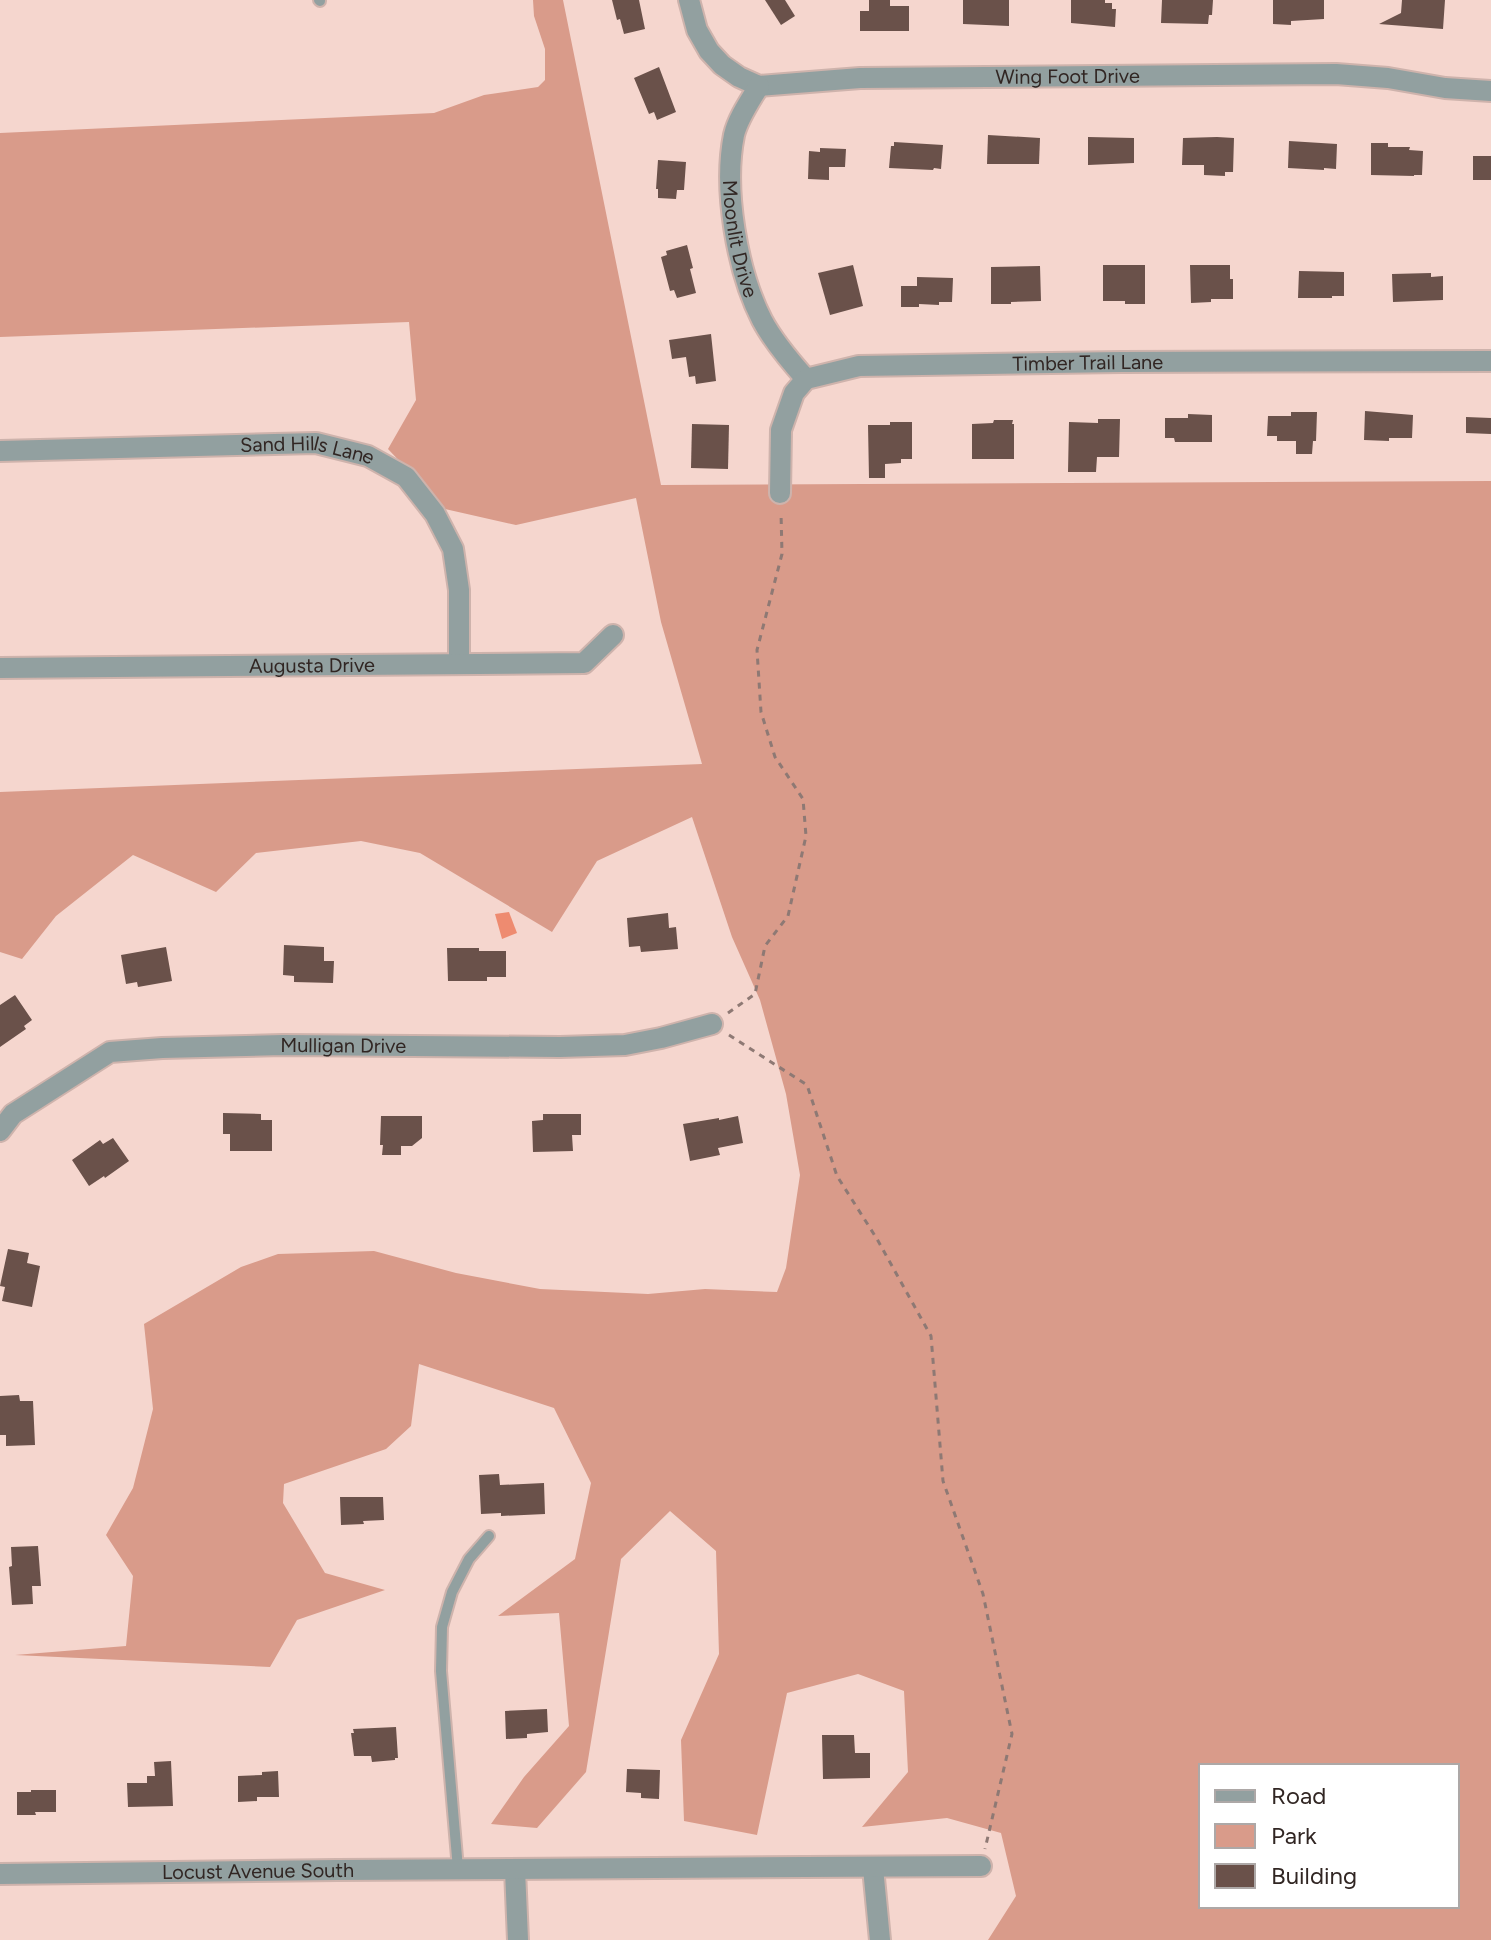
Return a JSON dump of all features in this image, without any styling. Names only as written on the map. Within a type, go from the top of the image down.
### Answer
[{"type":"street","points":[[689,0],[697,30],[709,51],[739,77],[759,86]]},
{"type":"street","name":"Wing Foot Drive","points":[[759,86],[860,78],[1336,74],[1491,91]]},
{"type":"street","name":"Moonlit Drive","points":[[759,86],[735,133],[730,189],[736,236],[745,276],[762,320],[806,379]]},
{"type":"street","name":"Timber Trail Lane","points":[[806,379],[859,366],[913,364],[1491,361]]},
{"type":"street","points":[[780,493],[781,430],[794,393],[806,379]]},
{"type":"street","name":"Sand Hills Lane","points":[[0,451],[316,443],[368,456],[406,477],[435,514],[453,549],[459,590],[459,664]]},
{"type":"street","name":"Augusta Drive","points":[[0,668],[584,663],[613,635]]},
{"type":"street","name":"Mulligan Drive","points":[[0,1131],[13,1114],[110,1052],[283,1045],[625,1045],[712,1024]]},
{"type":"street","name":"Locust Avenue South","points":[[0,1874],[981,1866]]},
{"type":"street","points":[[873,1868],[880,1940]]},
{"type":"street","points":[[515,1870],[518,1940]]},
{"type":"lane","points":[[458,1869],[441,1671],[442,1627],[452,1592],[469,1559],[489,1536]]},
{"type":"path","points":[[780,493],[782,554],[757,650],[761,712],[775,757],[803,799],[806,836],[788,916],[765,946],[755,994],[712,1024],[807,1085],[837,1176],[877,1239],[931,1336],[943,1481],[983,1594],[1012,1734],[981,1866]]},
{"type":"green space","points":[[533,0],[563,0],[661,485],[1491,481],[1491,1940],[988,1940],[1016,1896],[1001,1833],[947,1818],[862,1827],[908,1772],[904,1691],[858,1674],[787,1693],[757,1835],[684,1821],[681,1740],[719,1654],[716,1551],[670,1511],[621,1559],[586,1772],[537,1828],[491,1824],[524,1777],[569,1726],[559,1613],[498,1616],[575,1559],[591,1483],[554,1408],[419,1364],[411,1426],[386,1449],[284,1484],[283,1503],[325,1573],[385,1590],[297,1620],[270,1667],[15,1655],[126,1646],[133,1576],[106,1535],[133,1488],[153,1409],[144,1324],[241,1267],[278,1254],[374,1251],[456,1273],[540,1289],[648,1294],[705,1289],[777,1292],[786,1268],[800,1175],[786,1094],[760,1000],[732,937],[692,817],[597,861],[552,932],[420,853],[361,841],[256,853],[216,892],[133,855],[56,916],[22,959],[0,952],[0,792],[702,764],[661,622],[636,498],[516,525],[445,509],[388,449],[416,400],[409,322],[0,337],[0,133],[434,113],[484,95],[538,87],[545,80],[545,49],[534,16]]},
{"type":"shaded area","points":[[509,912],[517,933],[502,939],[495,914]]},
{"type":"building","points":[[612,0],[639,0],[645,29],[624,34]]},
{"type":"building","points":[[765,0],[785,0],[795,16],[781,25]]},
{"type":"building","points":[[869,0],[890,0],[890,6],[909,6],[909,31],[860,31],[860,11],[869,11]]},
{"type":"building","points":[[963,0],[1009,0],[1009,26],[963,24]]},
{"type":"building","points":[[1071,0],[1105,0],[1105,3],[1112,3],[1112,9],[1116,9],[1115,27],[1071,23]]},
{"type":"building","points":[[1162,0],[1213,0],[1212,15],[1209,15],[1208,24],[1161,23]]},
{"type":"building","points":[[1273,0],[1324,0],[1324,19],[1291,21],[1291,25],[1273,24]]},
{"type":"building","points":[[1402,0],[1445,0],[1443,29],[1379,24],[1401,13]]},
{"type":"building","points":[[659,67],[676,112],[657,120],[654,112],[649,114],[634,78]]},
{"type":"building","points":[[988,135],[1040,138],[1039,164],[987,164]]},
{"type":"building","points":[[1088,137],[1134,138],[1134,163],[1088,165]]},
{"type":"building","points":[[1183,138],[1234,138],[1233,172],[1225,172],[1225,176],[1204,175],[1204,165],[1182,165]]},
{"type":"building","points":[[1289,141],[1337,144],[1336,169],[1288,168]]},
{"type":"building","points":[[894,142],[943,145],[941,169],[889,168]]},
{"type":"building","points":[[1371,143],[1388,143],[1388,147],[1410,147],[1409,150],[1423,151],[1422,175],[1371,175]]},
{"type":"building","points":[[820,148],[846,149],[845,167],[829,167],[829,180],[808,179],[809,151],[820,152]]},
{"type":"building","points":[[1473,156],[1491,156],[1491,180],[1473,180]]},
{"type":"building","points":[[658,160],[686,162],[684,190],[677,190],[676,199],[658,198]]},
{"type":"building","points":[[687,245],[696,293],[677,298],[674,290],[670,291],[661,257],[667,255],[666,251]]},
{"type":"building","points":[[853,265],[863,306],[830,315],[818,273]]},
{"type":"building","points":[[1103,265],[1145,265],[1145,304],[1103,301]]},
{"type":"building","points":[[1190,265],[1230,265],[1233,299],[1191,303]]},
{"type":"building","points":[[1040,266],[1041,301],[991,304],[991,267]]},
{"type":"building","points":[[1299,271],[1344,272],[1344,296],[1298,298]]},
{"type":"building","points":[[1431,273],[1431,277],[1443,276],[1443,300],[1393,302],[1392,274]]},
{"type":"building","points":[[917,277],[953,278],[952,302],[901,307],[901,286],[917,286]]},
{"type":"building","points":[[711,334],[716,381],[696,384],[695,376],[689,377],[686,357],[672,359],[669,340]]},
{"type":"building","points":[[1365,411],[1413,415],[1412,438],[1364,440]]},
{"type":"building","points":[[1291,412],[1317,412],[1316,441],[1313,441],[1312,454],[1296,454],[1296,441],[1277,441],[1277,436],[1267,436],[1268,416],[1291,416]]},
{"type":"building","points":[[1188,414],[1212,415],[1212,442],[1175,442],[1174,438],[1165,438],[1165,418],[1188,418]]},
{"type":"building","points":[[1466,417],[1491,418],[1491,434],[1466,433]]},
{"type":"building","points":[[1098,419],[1120,419],[1119,457],[1097,457],[1096,472],[1068,472],[1069,422],[1098,423]]},
{"type":"building","points":[[994,420],[1013,420],[1014,459],[972,459],[972,424],[993,423]]},
{"type":"building","points":[[890,422],[912,422],[912,459],[885,464],[885,478],[869,478],[868,425],[890,425]]},
{"type":"building","points":[[692,424],[729,425],[728,469],[691,468]]},
{"type":"building","points":[[668,913],[669,928],[676,927],[678,949],[641,952],[640,946],[629,947],[627,918]]},
{"type":"building","points":[[284,945],[324,947],[324,961],[334,961],[333,983],[294,982],[294,976],[283,975]]},
{"type":"building","points":[[166,947],[172,981],[138,987],[137,982],[126,984],[121,955]]},
{"type":"building","points":[[447,948],[506,951],[506,977],[487,977],[487,981],[448,981]]},
{"type":"building","points":[[15,995],[32,1020],[24,1026],[26,1029],[0,1047],[0,1005]]},
{"type":"building","points":[[223,1113],[261,1114],[261,1120],[272,1120],[272,1151],[230,1151],[230,1134],[223,1134]]},
{"type":"building","points":[[543,1114],[581,1114],[581,1135],[572,1135],[573,1151],[533,1152],[532,1121],[543,1120]]},
{"type":"building","points":[[381,1116],[422,1116],[422,1138],[412,1146],[401,1146],[401,1155],[382,1155]]},
{"type":"building","points":[[738,1116],[743,1143],[718,1148],[720,1155],[690,1161],[683,1124]]},
{"type":"building","points":[[113,1138],[129,1161],[89,1186],[72,1160],[100,1140],[103,1144]]},
{"type":"building","points":[[8,1249],[29,1253],[27,1263],[40,1266],[32,1307],[2,1301],[5,1287],[0,1286]]},
{"type":"building","points":[[19,1395],[20,1401],[33,1401],[35,1445],[6,1446],[6,1435],[0,1435],[0,1396]]},
{"type":"building","points":[[499,1474],[500,1485],[544,1483],[545,1514],[481,1514],[479,1475]]},
{"type":"building","points":[[340,1497],[383,1497],[384,1520],[341,1525]]},
{"type":"building","points":[[38,1546],[41,1586],[32,1586],[33,1604],[12,1605],[11,1547]]},
{"type":"building","points":[[547,1709],[548,1732],[527,1734],[527,1738],[506,1739],[505,1711]]},
{"type":"building","points":[[396,1727],[398,1758],[372,1762],[371,1756],[354,1756],[353,1729]]},
{"type":"building","points":[[822,1735],[854,1735],[855,1753],[870,1753],[870,1778],[823,1779]]},
{"type":"building","points":[[171,1761],[173,1806],[128,1807],[127,1783],[147,1783],[147,1776],[155,1776],[154,1762]]},
{"type":"building","points":[[627,1769],[660,1770],[659,1799],[641,1798],[641,1793],[626,1792]]},
{"type":"building","points":[[278,1771],[279,1797],[257,1797],[257,1801],[238,1802],[238,1776]]},
{"type":"building","points":[[56,1790],[56,1812],[17,1815],[17,1792]]}]
